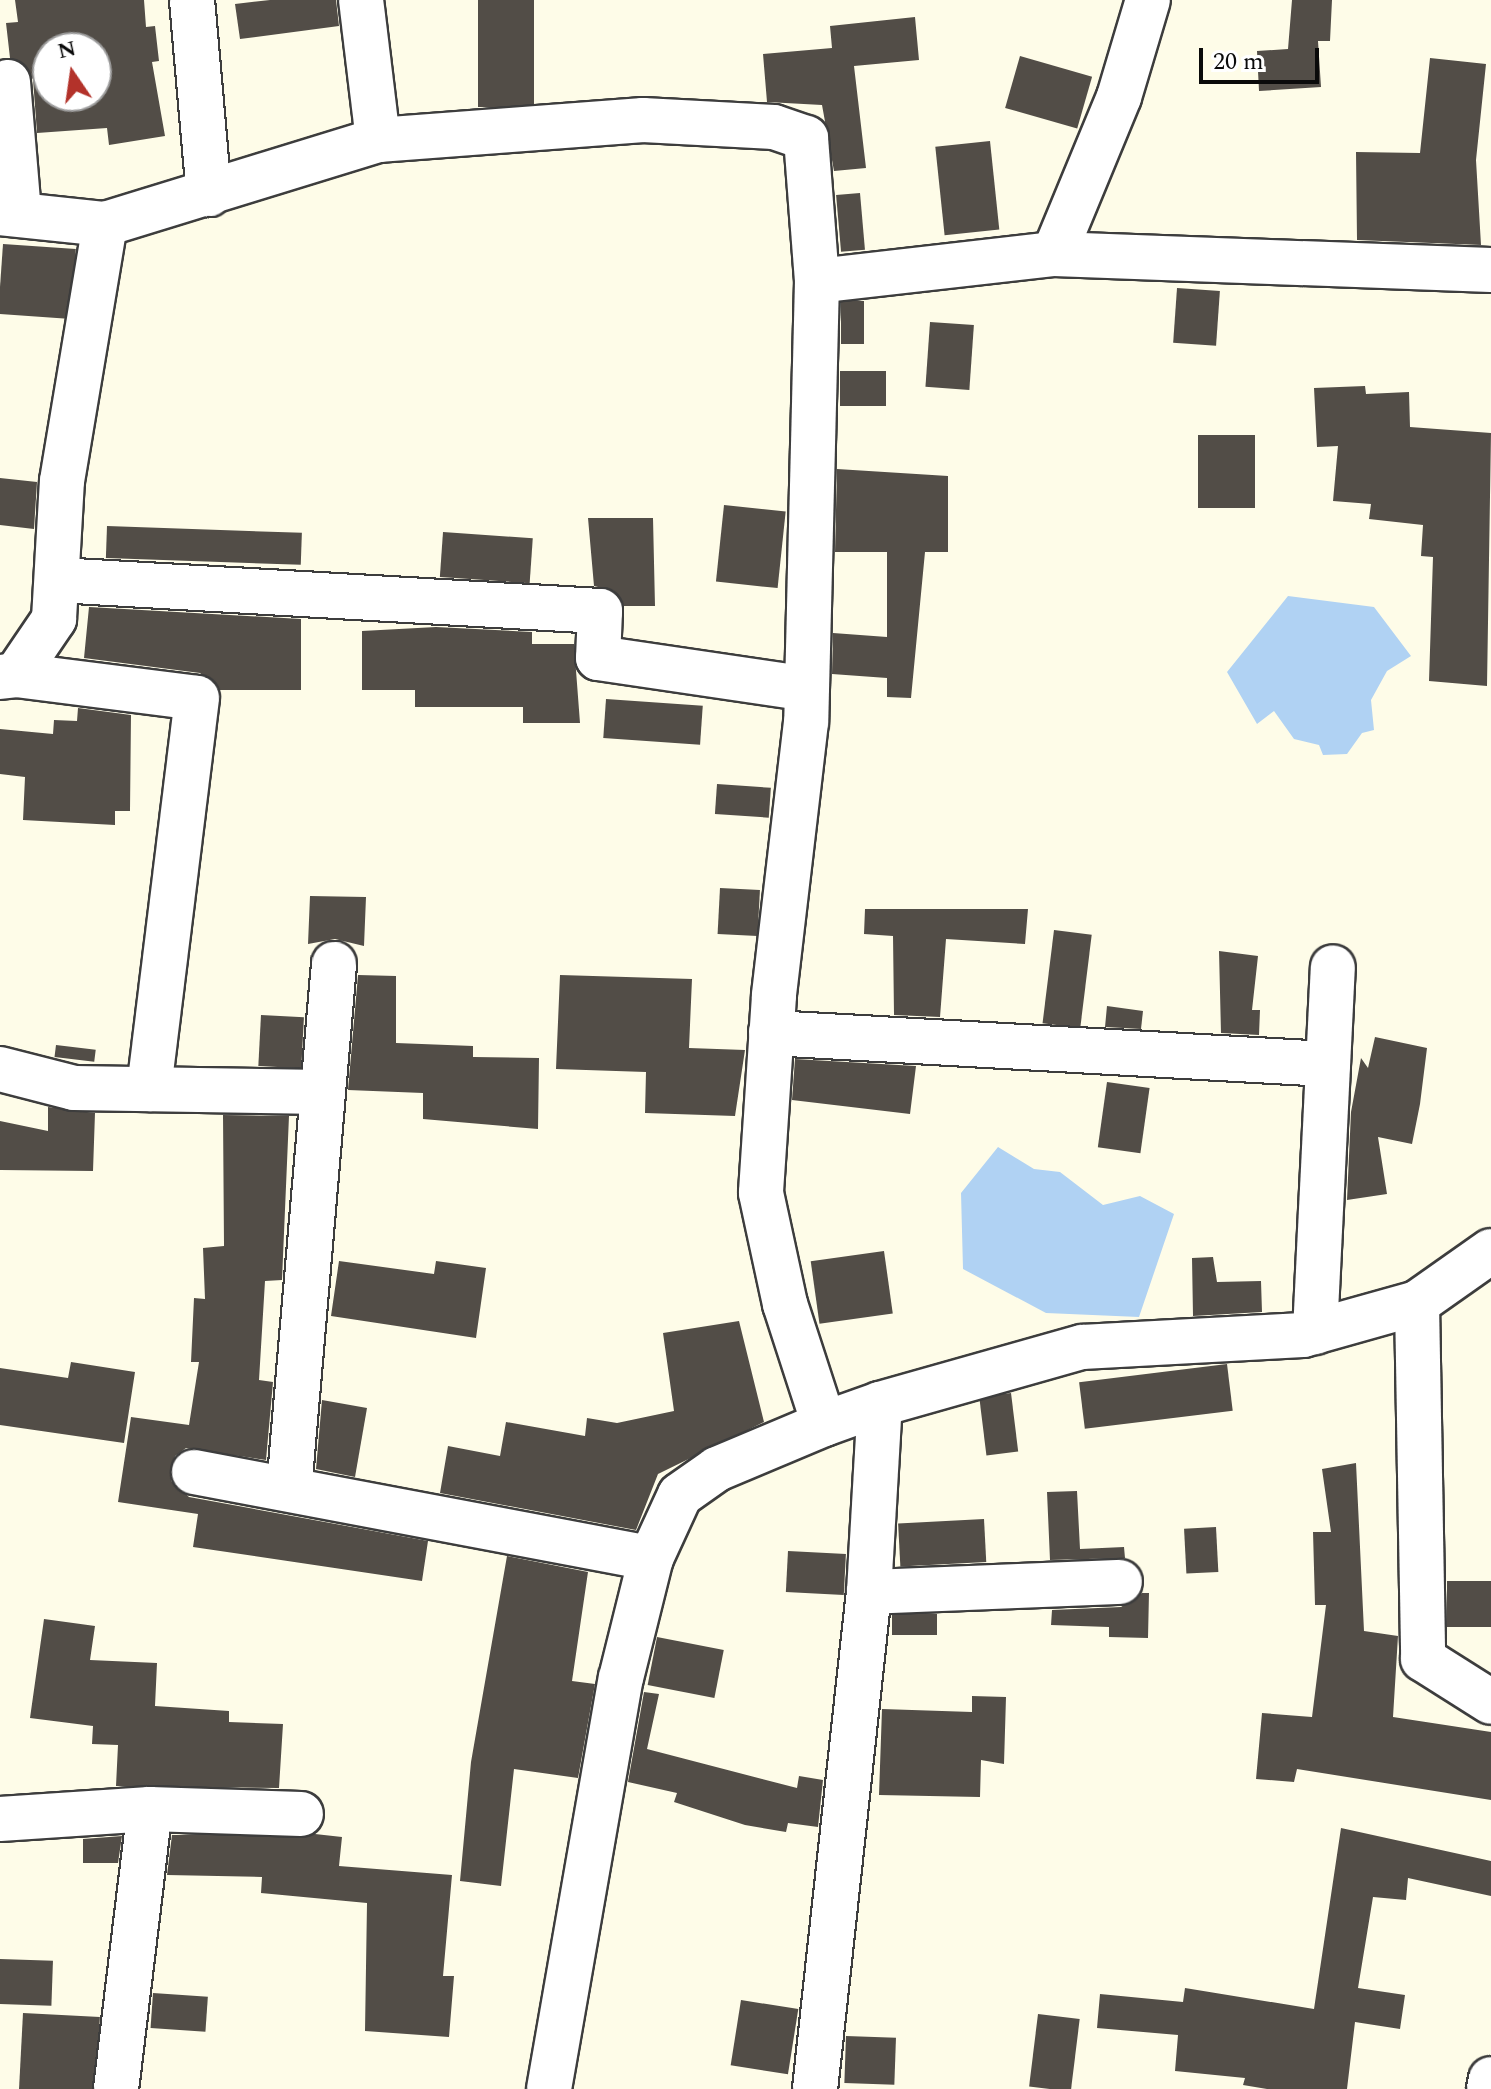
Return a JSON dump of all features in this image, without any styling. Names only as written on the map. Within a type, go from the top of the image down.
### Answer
[{"type":"street","points":[[192,0],[209,194]]},
{"type":"street","points":[[361,0],[378,140]]},
{"type":"street","points":[[1054,254],[1119,97],[1148,0]]},
{"type":"street","points":[[8,82],[10,213],[105,224],[378,140],[643,120],[774,127],[806,138],[817,281],[807,689],[771,1033],[761,1193],[785,1304],[824,1424]]},
{"type":"street","points":[[8,676],[54,619],[62,481],[105,224]]},
{"type":"street","points":[[817,281],[1054,254],[1491,270]]},
{"type":"street","points":[[57,580],[600,611],[598,658],[807,689]]},
{"type":"street","points":[[8,676],[197,698],[149,1089]]},
{"type":"street","points":[[289,1489],[334,964]]},
{"type":"street","points":[[1315,1332],[1333,967]]},
{"type":"street","points":[[771,1033],[1328,1064]]},
{"type":"street","points":[[0,1069],[74,1088],[323,1092]]},
{"type":"street","points":[[549,2089],[618,1693],[651,1558],[680,1495],[717,1469],[880,1404],[1082,1347],[1315,1332],[1417,1303],[1491,1251]]},
{"type":"street","points":[[1417,1303],[1423,1659],[1491,1702]]},
{"type":"street","points":[[815,2089],[869,1592],[880,1404]]},
{"type":"street","points":[[194,1472],[651,1558]]},
{"type":"street","points":[[869,1592],[1120,1582]]},
{"type":"street","points":[[116,2089],[150,1809]]},
{"type":"street","points":[[0,1819],[150,1809],[301,1814]]},
{"type":"street","points":[[1489,2089],[1491,2079]]},
{"type":"water","points":[[1288,596],[1374,607],[1411,656],[1387,671],[1371,700],[1374,730],[1362,733],[1347,754],[1323,755],[1319,745],[1294,739],[1274,711],[1257,724],[1227,672]]},
{"type":"water","points":[[998,1147],[1034,1169],[1060,1172],[1103,1205],[1140,1196],[1174,1214],[1139,1317],[1046,1313],[963,1269],[961,1193]]},
{"type":"building","points":[[15,0],[144,0],[146,27],[155,26],[159,61],[152,62],[165,136],[109,145],[107,128],[37,133],[35,112],[112,112],[112,32],[32,32],[32,78],[10,58],[6,23],[18,22]]},
{"type":"building","points":[[270,0],[336,0],[339,26],[240,39],[235,4]]},
{"type":"building","points":[[478,0],[534,0],[534,107],[478,107]]},
{"type":"building","points":[[1292,0],[1332,0],[1330,41],[1318,41],[1321,87],[1259,91],[1257,51],[1288,49]]},
{"type":"building","points":[[915,17],[919,60],[854,66],[866,168],[834,171],[822,105],[767,102],[763,54],[832,48],[830,26]]},
{"type":"building","points":[[1020,56],[1092,77],[1077,129],[1005,108]]},
{"type":"building","points":[[1430,58],[1486,64],[1476,160],[1481,245],[1357,240],[1356,152],[1420,153]]},
{"type":"building","points":[[990,141],[999,230],[945,235],[935,147]]},
{"type":"building","points":[[860,193],[865,250],[841,252],[836,195]]},
{"type":"building","points":[[3,244],[76,249],[71,319],[0,314]]},
{"type":"building","points":[[1177,288],[1220,291],[1216,346],[1173,343]]},
{"type":"building","points":[[841,301],[864,301],[864,344],[841,344]]},
{"type":"building","points":[[930,322],[974,325],[969,390],[925,387]]},
{"type":"building","points":[[840,371],[886,371],[886,406],[840,406]]},
{"type":"building","points":[[1365,386],[1366,394],[1409,392],[1410,427],[1491,433],[1487,686],[1429,681],[1433,557],[1421,556],[1423,525],[1369,519],[1371,504],[1333,501],[1338,446],[1317,447],[1314,388]]},
{"type":"building","points":[[1198,435],[1255,435],[1255,508],[1198,508]]},
{"type":"building","points":[[837,469],[948,476],[948,552],[925,552],[911,698],[887,697],[887,678],[832,674],[833,633],[887,637],[887,552],[835,552]]},
{"type":"building","points":[[0,478],[37,482],[34,529],[0,525]]},
{"type":"building","points":[[724,505],[786,511],[778,588],[716,582]]},
{"type":"building","points":[[588,518],[653,518],[655,606],[624,606],[614,591],[594,586]]},
{"type":"building","points":[[107,526],[302,533],[301,565],[106,558]]},
{"type":"building","points":[[443,532],[533,538],[530,583],[440,577]]},
{"type":"building","points":[[89,607],[301,619],[301,690],[220,690],[200,673],[84,658]]},
{"type":"building","points":[[436,627],[532,632],[532,644],[574,644],[580,723],[523,723],[523,707],[415,707],[415,690],[362,690],[362,631]]},
{"type":"building","points":[[606,699],[703,706],[700,745],[603,738]]},
{"type":"building","points":[[78,708],[131,715],[130,811],[115,811],[115,825],[23,820],[25,777],[0,774],[0,729],[53,734],[54,720],[77,721]]},
{"type":"building","points":[[717,784],[771,788],[769,818],[715,814]]},
{"type":"building","points":[[720,888],[760,890],[758,936],[718,934]]},
{"type":"building","points":[[310,896],[366,897],[364,946],[335,939],[308,944]]},
{"type":"building","points":[[865,909],[1028,909],[1025,944],[946,939],[940,1017],[894,1015],[893,936],[864,934]]},
{"type":"building","points":[[1054,930],[1092,935],[1080,1028],[1043,1023]]},
{"type":"building","points":[[1219,951],[1258,956],[1252,1010],[1260,1010],[1259,1035],[1221,1033]]},
{"type":"building","points":[[358,975],[396,976],[396,1043],[473,1046],[473,1057],[539,1058],[538,1129],[423,1119],[423,1093],[348,1090]]},
{"type":"building","points":[[560,975],[692,979],[689,1048],[745,1050],[735,1116],[645,1113],[646,1072],[556,1069]]},
{"type":"building","points":[[1107,1006],[1143,1011],[1141,1029],[1105,1027]]},
{"type":"building","points":[[261,1015],[304,1017],[301,1068],[258,1066]]},
{"type":"building","points":[[1375,1037],[1427,1048],[1420,1104],[1412,1144],[1378,1137],[1387,1194],[1347,1200],[1351,1112],[1361,1058],[1368,1068]]},
{"type":"building","points":[[56,1045],[96,1050],[94,1062],[55,1057]]},
{"type":"building","points":[[795,1059],[916,1066],[910,1114],[792,1100]]},
{"type":"building","points":[[1107,1082],[1150,1088],[1140,1153],[1098,1147]]},
{"type":"building","points":[[48,1107],[95,1113],[93,1171],[0,1170],[0,1121],[48,1131]]},
{"type":"building","points":[[223,1115],[289,1116],[282,1280],[265,1281],[259,1380],[273,1382],[266,1460],[186,1448],[175,1456],[171,1481],[189,1497],[428,1541],[422,1581],[193,1547],[198,1514],[118,1502],[131,1417],[189,1425],[199,1362],[191,1362],[194,1298],[205,1299],[203,1248],[224,1246]]},
{"type":"building","points":[[884,1251],[893,1313],[819,1324],[811,1261]]},
{"type":"building","points":[[1213,1257],[1217,1282],[1261,1281],[1262,1312],[1193,1316],[1192,1258]]},
{"type":"building","points":[[339,1261],[434,1274],[436,1261],[486,1268],[476,1338],[331,1316]]},
{"type":"building","points":[[739,1321],[764,1422],[658,1474],[636,1530],[440,1493],[448,1446],[500,1456],[506,1422],[585,1436],[587,1418],[617,1423],[674,1411],[663,1333]]},
{"type":"building","points":[[71,1362],[135,1372],[124,1443],[0,1425],[0,1368],[68,1378]]},
{"type":"building","points":[[1227,1364],[1233,1411],[1085,1429],[1079,1382]]},
{"type":"building","points":[[1011,1393],[1018,1452],[986,1455],[979,1397]]},
{"type":"building","points":[[322,1400],[367,1408],[355,1477],[316,1469]]},
{"type":"building","points":[[1356,1463],[1364,1631],[1398,1636],[1393,1717],[1491,1732],[1491,1800],[1297,1769],[1294,1782],[1256,1779],[1262,1713],[1312,1717],[1326,1605],[1315,1605],[1313,1532],[1331,1532],[1322,1469]]},
{"type":"building","points":[[1077,1491],[1080,1549],[1124,1547],[1125,1558],[1050,1560],[1047,1492]]},
{"type":"building","points":[[984,1519],[986,1562],[900,1566],[898,1524]]},
{"type":"building","points":[[1216,1527],[1218,1572],[1186,1574],[1184,1529]]},
{"type":"building","points":[[788,1551],[846,1554],[844,1595],[786,1592]]},
{"type":"building","points":[[507,1556],[588,1572],[572,1681],[595,1684],[578,1778],[514,1769],[501,1886],[460,1881],[471,1762]]},
{"type":"building","points":[[1447,1581],[1491,1581],[1491,1627],[1447,1627]]},
{"type":"building","points":[[1142,1593],[1149,1593],[1148,1638],[1109,1637],[1109,1627],[1051,1625],[1052,1610],[1121,1607]]},
{"type":"building","points":[[892,1614],[937,1614],[937,1635],[892,1635]]},
{"type":"building","points":[[44,1619],[95,1626],[90,1660],[157,1663],[155,1706],[229,1711],[229,1722],[283,1724],[279,1788],[116,1786],[118,1745],[92,1744],[93,1726],[30,1718]]},
{"type":"building","points":[[657,1637],[724,1650],[714,1698],[648,1685]]},
{"type":"building","points":[[644,1692],[659,1694],[647,1749],[797,1788],[799,1776],[823,1780],[818,1827],[788,1823],[786,1832],[745,1825],[674,1802],[677,1793],[628,1782]]},
{"type":"building","points":[[972,1696],[1006,1697],[1004,1764],[981,1760],[980,1797],[879,1795],[882,1709],[972,1712]]},
{"type":"building","points":[[1341,1828],[1491,1861],[1491,1896],[1408,1878],[1406,1900],[1373,1897],[1358,1988],[1405,1995],[1400,2029],[1355,2022],[1347,2089],[1267,2089],[1243,2085],[1245,2078],[1175,2071],[1178,2035],[1097,2028],[1100,1994],[1183,2002],[1185,1988],[1314,2009]]},
{"type":"building","points":[[315,1834],[342,1837],[339,1866],[452,1875],[443,1976],[454,1976],[449,2037],[365,2031],[367,1903],[261,1893],[262,1877],[167,1875],[172,1835]]},
{"type":"building","points":[[122,1836],[118,1863],[83,1863],[83,1839]]},
{"type":"building","points":[[0,1959],[53,1961],[51,2006],[0,2004]]},
{"type":"building","points":[[153,1993],[208,1997],[205,2032],[151,2028]]},
{"type":"building","points":[[741,2000],[798,2009],[788,2074],[731,2065]]},
{"type":"building","points":[[23,2013],[100,2017],[96,2089],[19,2089]]},
{"type":"building","points":[[1038,2014],[1080,2019],[1071,2089],[1029,2086]]},
{"type":"building","points":[[846,2036],[896,2038],[894,2085],[844,2083]]}]
